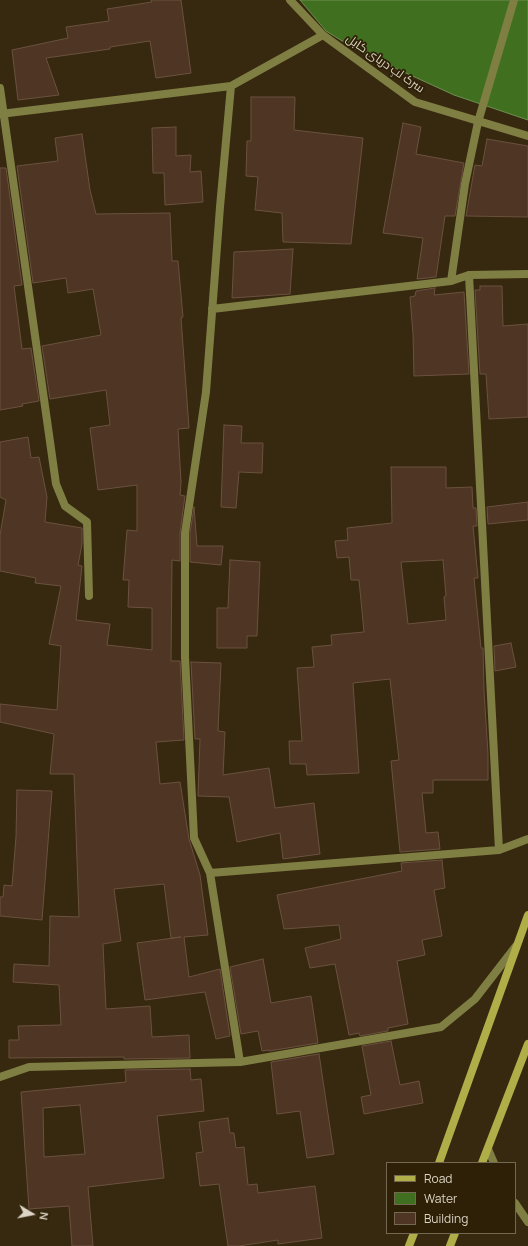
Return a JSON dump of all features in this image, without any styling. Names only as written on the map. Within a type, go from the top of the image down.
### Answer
[{"type":"main road","points":[[439,1162],[528,915]]},
{"type":"main road","points":[[482,1162],[528,1044]]},
{"type":"main road","points":[[409,1246],[414,1234]]},
{"type":"main road","points":[[450,1246],[455,1234]]},
{"type":"street","name":"سرک لبِ دریای کابل","points":[[290,0],[323,35],[415,102],[528,136]]},
{"type":"street","points":[[451,281],[465,184],[478,122],[484,107],[514,0]]},
{"type":"street","points":[[2,114],[231,86],[323,35]]},
{"type":"street","points":[[231,86],[206,392],[185,533],[185,657],[194,838],[210,873],[240,1062]]},
{"type":"street","points":[[0,88],[2,114],[56,484],[65,506],[88,522],[89,596]]},
{"type":"street","points":[[212,309],[451,281],[469,275],[528,274]]},
{"type":"street","points":[[469,275],[499,850]]},
{"type":"street","points":[[210,873],[499,850],[528,839]]},
{"type":"street","points":[[0,1078],[29,1067],[240,1062],[441,1027],[475,998],[518,943]]},
{"type":"street","points":[[488,1149],[494,1162]]},
{"type":"street","points":[[516,1204],[528,1222]]},
{"type":"water","points":[[300,0],[528,0],[528,120],[454,95],[360,52],[326,31]]},
{"type":"building","points":[[151,0],[181,0],[191,73],[156,78],[150,41],[110,47],[110,49],[46,58],[59,95],[18,100],[12,50],[68,38],[66,27],[109,21],[107,9],[152,2]]},
{"type":"building","points":[[251,97],[295,97],[294,130],[363,138],[351,244],[283,242],[282,213],[255,210],[258,177],[246,176],[247,141],[251,141]]},
{"type":"building","points":[[403,123],[421,127],[416,154],[464,163],[455,216],[445,216],[436,277],[417,279],[423,238],[383,233]]},
{"type":"building","points":[[176,127],[176,156],[191,155],[190,172],[201,171],[203,202],[165,205],[164,173],[153,173],[152,128]]},
{"type":"building","points":[[82,134],[90,190],[96,214],[170,213],[172,261],[178,261],[183,317],[181,318],[189,428],[178,429],[181,482],[180,495],[185,496],[180,533],[180,561],[172,560],[171,661],[180,661],[184,740],[156,742],[160,784],[180,782],[189,839],[200,875],[208,935],[184,937],[189,977],[220,969],[230,1036],[216,1039],[205,992],[145,1000],[137,943],[181,937],[171,938],[164,884],[114,889],[121,941],[103,944],[106,1009],[150,1006],[152,1037],[189,1035],[190,1058],[9,1058],[9,1040],[19,1040],[18,1026],[61,1025],[59,985],[13,982],[14,964],[49,966],[50,916],[79,917],[74,774],[50,774],[54,734],[0,722],[0,704],[57,710],[61,646],[49,644],[61,586],[35,583],[36,578],[0,571],[0,535],[6,500],[0,497],[0,442],[28,437],[31,458],[39,457],[47,497],[45,522],[82,528],[82,544],[78,565],[82,566],[76,620],[110,624],[107,645],[152,650],[152,608],[128,607],[129,580],[123,580],[127,530],[137,531],[137,485],[98,490],[90,428],[110,425],[106,390],[50,399],[42,346],[101,335],[93,289],[68,293],[66,278],[33,283],[17,166],[58,161],[55,138]]},
{"type":"building","points":[[487,139],[528,146],[528,217],[466,216],[475,165],[482,166]]},
{"type":"building","points":[[0,168],[6,168],[22,285],[14,286],[22,349],[31,348],[39,401],[22,404],[23,406],[0,410]]},
{"type":"building","points":[[293,249],[290,294],[232,298],[234,252]]},
{"type":"building","points":[[480,286],[502,286],[503,326],[528,324],[528,417],[489,419],[486,374],[480,374],[475,290],[480,290]]},
{"type":"building","points":[[435,288],[434,295],[464,292],[469,374],[414,376],[410,297],[415,296],[416,291]]},
{"type":"building","points":[[224,425],[242,426],[241,443],[263,443],[262,473],[239,472],[236,508],[221,507]]},
{"type":"building","points":[[391,467],[446,467],[446,488],[472,487],[473,508],[476,508],[477,526],[473,526],[478,578],[474,578],[481,648],[483,648],[488,780],[433,780],[433,793],[422,793],[426,833],[438,832],[440,849],[400,852],[391,761],[399,760],[390,679],[353,683],[359,773],[307,775],[306,764],[290,764],[289,741],[302,741],[297,668],[314,667],[312,647],[332,645],[331,635],[364,632],[359,580],[351,580],[349,557],[337,558],[335,541],[348,540],[347,528],[392,523]],"holes":[[[443,560],[446,596],[444,597],[446,620],[408,624],[401,562]]]},
{"type":"building","points":[[528,502],[528,520],[488,524],[487,507]]},
{"type":"building","points":[[194,507],[197,546],[223,546],[221,565],[190,562],[190,533]]},
{"type":"building","points":[[230,560],[260,562],[257,636],[247,636],[247,648],[217,648],[217,608],[228,608]]},
{"type":"building","points":[[511,643],[516,667],[495,671],[494,646]]},
{"type":"building","points":[[191,662],[221,663],[218,731],[225,732],[223,775],[269,768],[275,808],[314,803],[320,854],[283,859],[280,833],[237,842],[229,797],[198,796],[200,739],[195,739]]},
{"type":"building","points":[[17,790],[52,791],[42,920],[0,916],[0,897],[3,897],[4,885],[12,886],[16,837]]},
{"type":"building","points":[[442,860],[445,888],[434,890],[442,936],[422,940],[425,955],[397,961],[408,1024],[388,1028],[388,1031],[360,1036],[359,1033],[349,1035],[335,964],[310,968],[305,948],[341,939],[339,925],[284,929],[277,895],[402,871],[401,863]]},
{"type":"building","points":[[263,959],[271,1003],[311,996],[318,1043],[262,1051],[258,1031],[241,1034],[230,967]]},
{"type":"building","points":[[391,1041],[400,1085],[419,1081],[423,1103],[364,1114],[361,1097],[371,1095],[362,1046]]},
{"type":"building","points":[[319,1054],[334,1154],[307,1158],[300,1111],[277,1114],[271,1062]]},
{"type":"building","points":[[190,1069],[191,1080],[201,1079],[204,1111],[157,1116],[164,1178],[88,1187],[93,1246],[72,1246],[69,1206],[29,1209],[21,1092],[126,1082],[125,1070]],"holes":[[[80,1105],[85,1154],[44,1157],[43,1108]]]},
{"type":"building","points":[[228,1118],[230,1133],[234,1133],[236,1148],[244,1147],[248,1185],[257,1184],[258,1193],[315,1186],[322,1238],[278,1244],[278,1240],[239,1246],[228,1246],[219,1184],[200,1186],[196,1153],[203,1152],[199,1122]]}]
